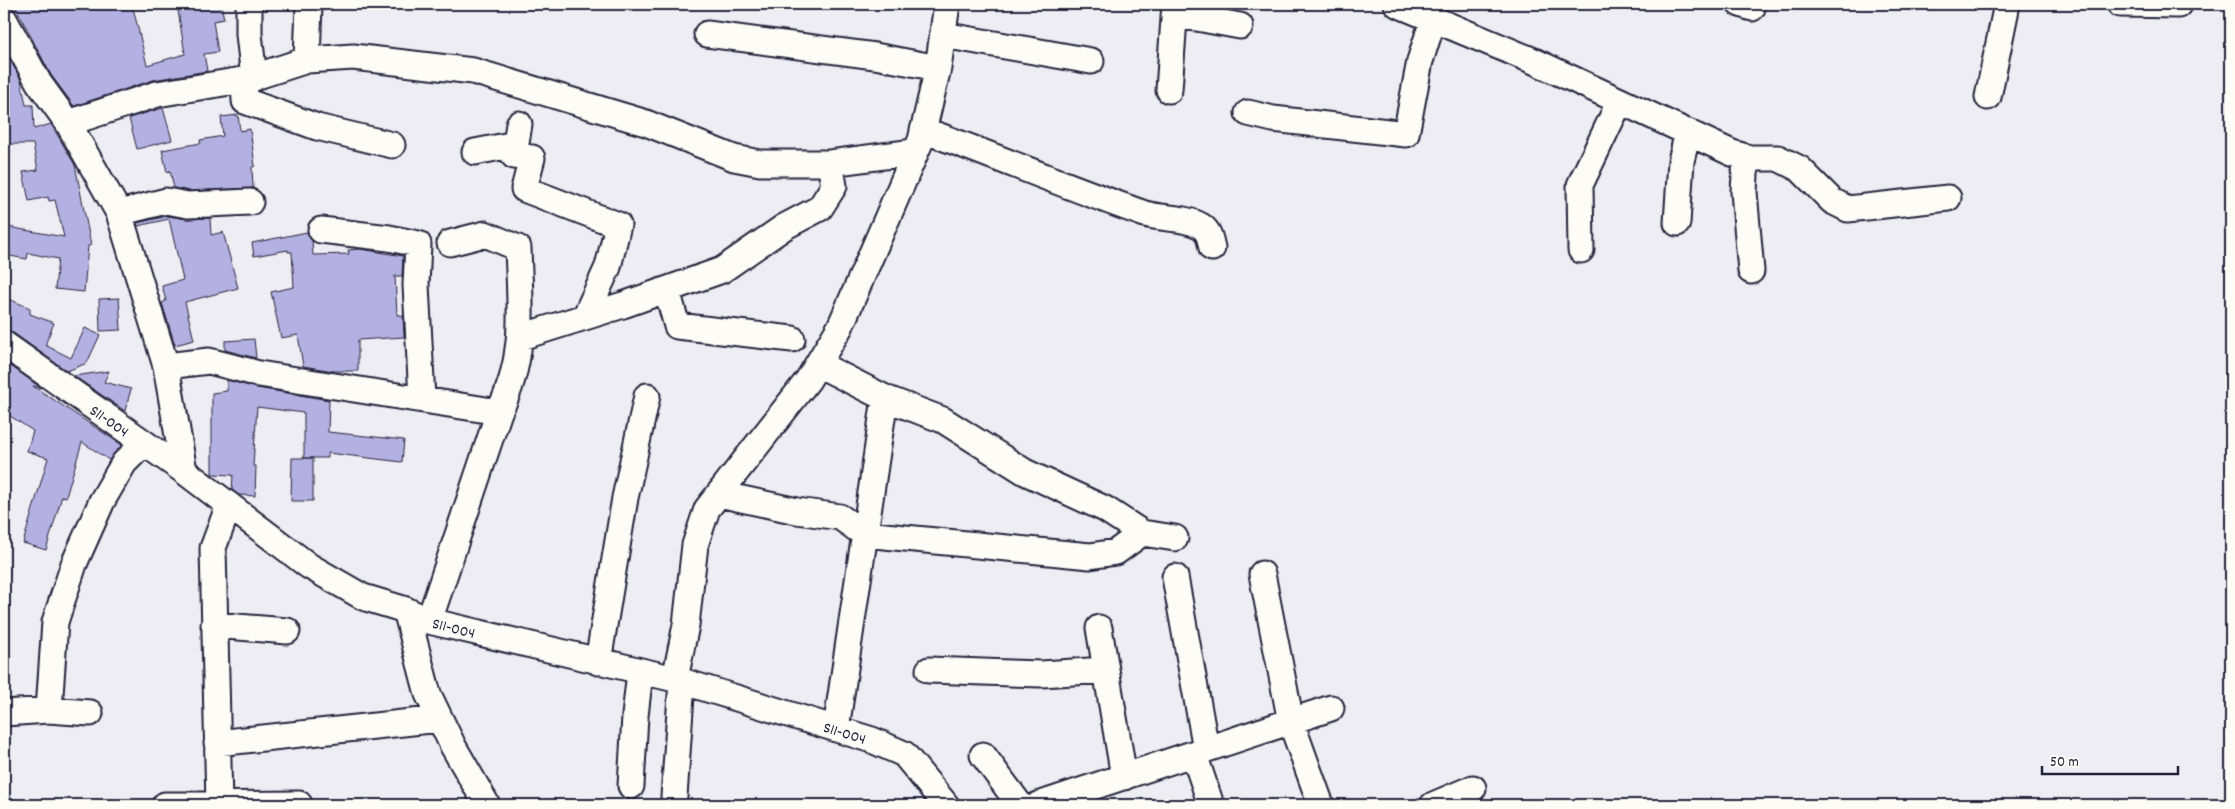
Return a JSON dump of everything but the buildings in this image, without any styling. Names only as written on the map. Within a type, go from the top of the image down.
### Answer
[{"type":"street","points":[[249,4],[249,79],[245,101],[317,127],[392,145]]},
{"type":"street","points":[[307,60],[309,4]]},
{"type":"street","points":[[674,796],[679,680],[696,545],[707,509],[808,380],[840,327],[919,141],[938,68],[947,4]]},
{"type":"street","points":[[1397,4],[1534,61],[1746,157],[1778,158],[1800,169],[1832,201],[1848,210],[1948,198]]},
{"type":"street","points":[[1988,97],[2002,4]]},
{"type":"street","points":[[2120,4],[2178,5]]},
{"type":"street","points":[[1169,90],[1174,10],[1197,18],[1240,26]]},
{"type":"street","points":[[4,18],[39,83],[68,123],[119,213],[166,366],[184,471]]},
{"type":"street","points":[[1248,113],[1273,119],[1406,134],[1420,61],[1433,20]]},
{"type":"street","points":[[707,34],[876,56],[938,68]]},
{"type":"street","points":[[943,35],[1091,61]]},
{"type":"street","points":[[68,123],[157,94],[249,79],[307,60],[353,57],[473,71],[646,123],[734,158],[760,163],[830,163],[919,141],[1025,167],[1076,190],[1148,215],[1199,224],[1208,231],[1212,248]]},
{"type":"street","points":[[1581,250],[1580,186],[1620,101]]},
{"type":"street","points":[[1677,223],[1681,161],[1688,132]]},
{"type":"street","points":[[475,152],[518,134],[514,156],[532,158],[524,189],[618,225],[608,267],[585,317]]},
{"type":"street","points":[[1746,157],[1744,192],[1751,271]]},
{"type":"street","points":[[521,337],[667,290],[722,270],[784,227],[820,208],[834,186],[830,163]]},
{"type":"street","points":[[119,213],[166,201],[188,205],[250,202]]},
{"type":"street","points":[[321,230],[389,238],[418,244],[416,285],[422,399]]},
{"type":"street","points":[[429,621],[500,412],[510,390],[521,337],[518,248],[485,234],[450,243]]},
{"type":"street","points":[[667,290],[677,326],[792,339]]},
{"type":"street","name":"S11-004","points":[[4,344],[184,471],[309,566],[363,597],[406,610],[429,621],[679,680],[872,740],[904,754],[946,805]]},
{"type":"street","points":[[166,366],[209,361],[259,374],[500,412]]},
{"type":"street","points":[[818,364],[885,398],[943,420],[1025,472],[1104,510],[1142,533],[1175,538]]},
{"type":"street","points":[[598,662],[625,498],[647,396]]},
{"type":"street","points":[[836,729],[885,398]]},
{"type":"street","points":[[49,710],[55,622],[74,564],[102,501],[124,463],[144,443]]},
{"type":"street","points":[[719,494],[797,511],[840,517],[864,534],[1090,556],[1116,552],[1142,533]]},
{"type":"street","points":[[219,805],[213,548],[230,506]]},
{"type":"street","points":[[1262,574],[1291,722],[1321,805]]},
{"type":"street","points":[[1175,578],[1200,752],[1211,805]]},
{"type":"street","points":[[406,610],[428,694],[477,791],[487,805]]},
{"type":"street","points":[[214,625],[287,631]]},
{"type":"street","points":[[1099,628],[1124,777]]},
{"type":"street","points":[[929,670],[1041,674],[1106,670]]},
{"type":"street","points":[[631,786],[635,716],[640,672]]},
{"type":"street","points":[[1038,805],[1331,708]]},
{"type":"street","points":[[4,713],[49,710],[90,713]]},
{"type":"street","points":[[217,743],[440,719]]},
{"type":"street","points":[[983,755],[1020,805]]},
{"type":"street","points":[[1433,805],[1473,788]]},
{"type":"street","points":[[165,805],[299,804]]}]
